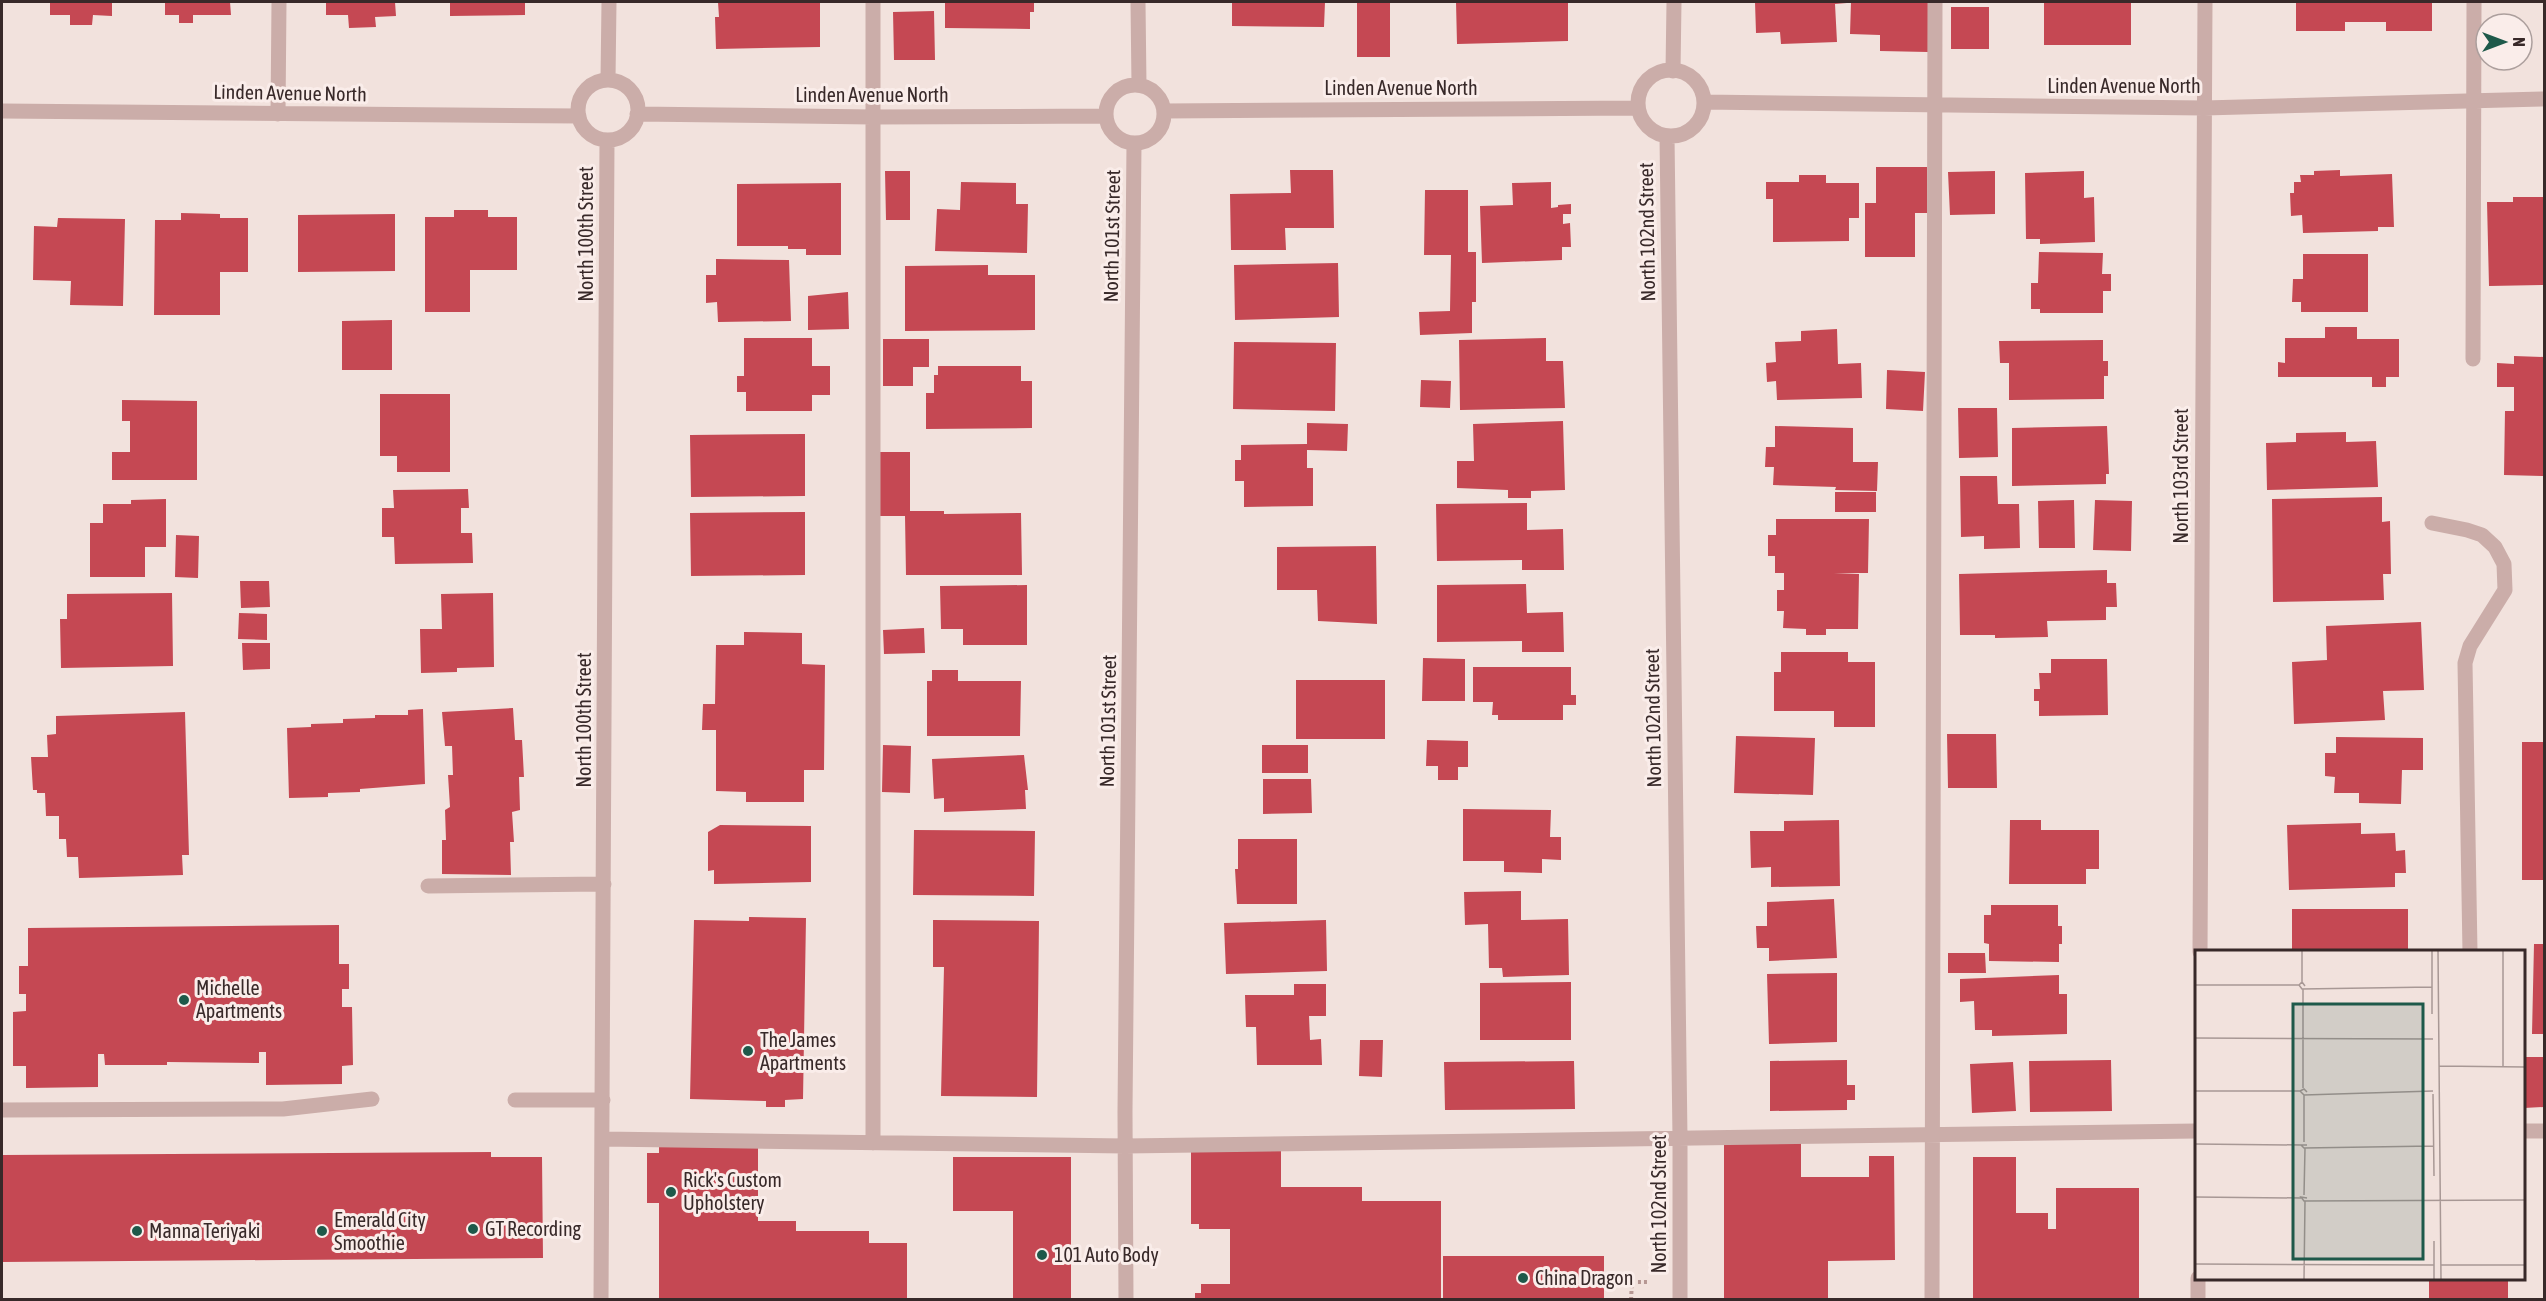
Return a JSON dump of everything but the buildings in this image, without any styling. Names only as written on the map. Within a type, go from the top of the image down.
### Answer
[{"type":"street","points":[[278,114],[279,2]]},
{"type":"street","points":[[608,80],[609,2]]},
{"type":"street","points":[[873,2],[873,1143]]},
{"type":"street","points":[[1138,2],[1139,85]]},
{"type":"street","points":[[1673,71],[1674,2]]},
{"type":"street","points":[[1932,1299],[1935,2]]},
{"type":"street","name":"North 103rd Street","points":[[2200,950],[2205,2]]},
{"type":"street","points":[[2473,359],[2475,2]]},
{"type":"street","points":[[1673,71],[1687,75],[1695,81],[1704,102],[1702,114],[1697,123],[1689,131],[1678,136],[1656,134],[1647,126],[1638,108],[1638,97],[1648,79],[1657,73],[1673,71]]},
{"type":"street","points":[[603,80],[621,83],[629,88],[635,97],[637,114],[633,126],[626,134],[607,140],[589,132],[582,125],[579,116],[580,97],[586,89],[603,80]]},
{"type":"street","points":[[1130,85],[1139,85],[1156,93],[1165,111],[1164,122],[1153,138],[1144,143],[1134,144],[1124,142],[1116,136],[1110,129],[1106,116],[1108,102],[1113,94],[1130,85]]},
{"type":"street","name":"Linden Avenue North","points":[[1704,102],[2204,108],[2544,99]]},
{"type":"street","name":"Linden Avenue North","points":[[1165,111],[1638,108]]},
{"type":"street","name":"Linden Avenue North","points":[[2,111],[579,116]]},
{"type":"street","name":"Linden Avenue North","points":[[637,114],[872,117],[1106,116]]},
{"type":"street","name":"North 102nd Street","points":[[1667,136],[1680,1299]]},
{"type":"street","name":"North 100th Street","points":[[601,1299],[607,140]]},
{"type":"street","name":"North 101st Street","points":[[1126,1299],[1125,1146],[1134,144]]},
{"type":"street","points":[[2432,523],[2482,535],[2495,547],[2504,564],[2505,590],[2470,646],[2465,663],[2470,950]]},
{"type":"street","points":[[428,886],[604,884]]},
{"type":"street","points":[[2,1110],[283,1109],[372,1100]]},
{"type":"street","points":[[515,1100],[603,1100]]},
{"type":"street","points":[[603,1139],[1125,1146],[2195,1131]]},
{"type":"street","points":[[2525,1131],[2544,1131]]},
{"type":"street","points":[[2198,1280],[2198,1299]]},
{"type":"path","points":[[1631,1299],[1632,1281],[1650,1281]]},
{"type":"place","name":"Michelle Apartments","points":[[184,1000]]},
{"type":"place","name":"The James Apartments","points":[[748,1051]]},
{"type":"place","name":"Rick's Custom Upholstery","points":[[671,1192]]},
{"type":"place","name":"GT Recording","points":[[473,1229]]},
{"type":"place","name":"Manna Teriyaki","points":[[137,1231]]},
{"type":"place","name":"Emerald City Smoothie","points":[[322,1231]]},
{"type":"place","name":"101 Auto Body","points":[[1042,1255]]},
{"type":"place","name":"China Dragon","points":[[1523,1278]]}]
